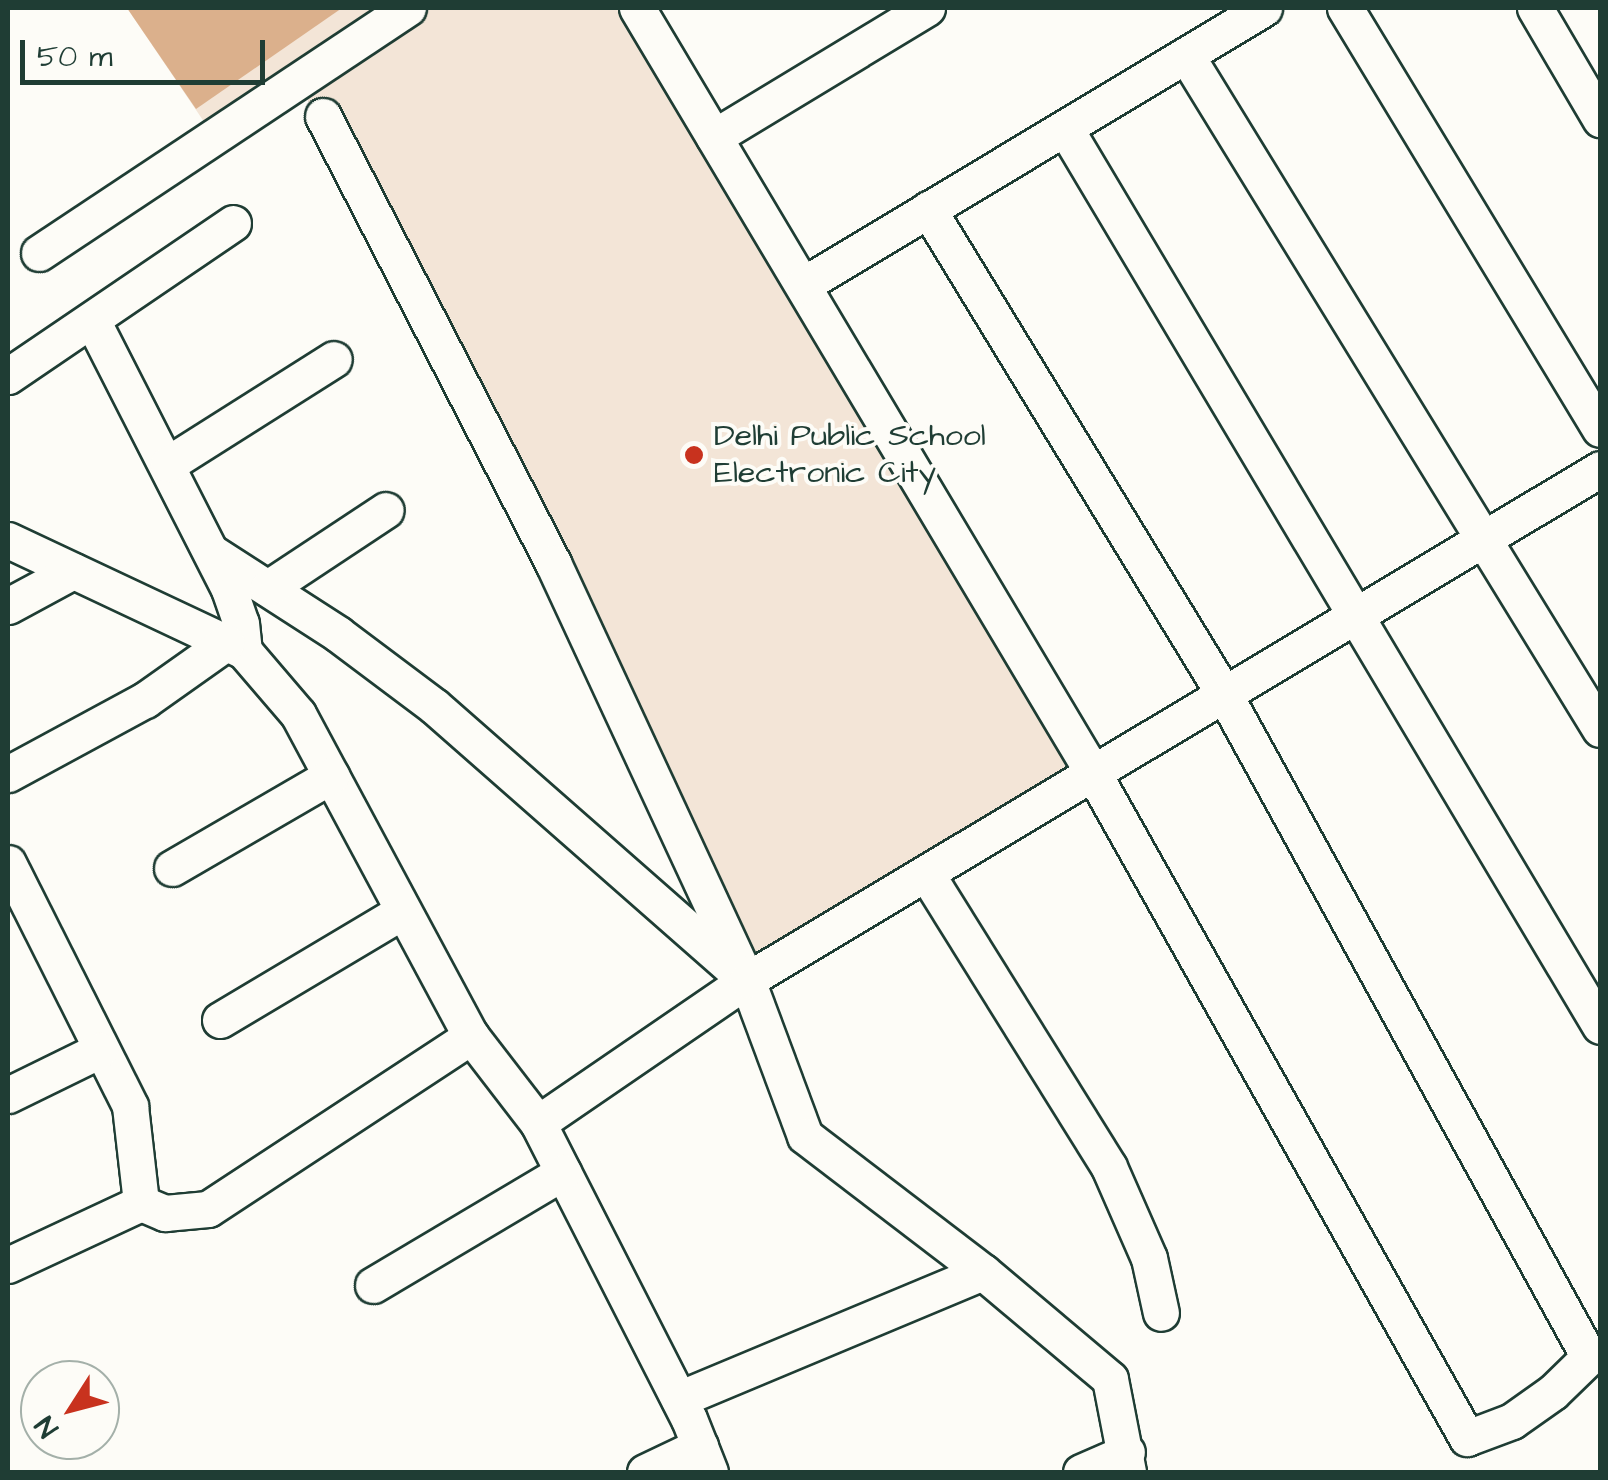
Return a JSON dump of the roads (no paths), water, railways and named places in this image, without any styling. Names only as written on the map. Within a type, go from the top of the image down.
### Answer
[{"type":"street","points":[[39,254],[408,8]]},
{"type":"street","points":[[636,8],[1093,773],[1467,1438],[1512,1421],[1553,1392],[1589,1357],[1224,694],[928,209]]},
{"type":"street","points":[[714,138],[926,8]]},
{"type":"street","points":[[803,284],[1264,8]]},
{"type":"street","points":[[1345,8],[1600,430]]},
{"type":"street","points":[[1535,8],[1600,119]]},
{"type":"street","points":[[1186,55],[1600,730]]},
{"type":"street","points":[[323,116],[553,563],[747,980],[804,1136],[983,1272],[1110,1379],[1128,1462],[1081,1472]]},
{"type":"street","points":[[1064,128],[1600,1026]]},
{"type":"street","points":[[8,376],[94,322],[233,223]]},
{"type":"street","points":[[8,774],[235,647],[241,623],[211,552],[94,322]]},
{"type":"street","points":[[168,464],[334,359]]},
{"type":"street","points":[[538,1123],[747,980],[1485,542],[1600,469]]},
{"type":"street","points":[[268,588],[386,510]]},
{"type":"street","points":[[8,540],[235,647],[298,714],[471,1036],[538,1123],[679,1399],[705,1459],[645,1472]]},
{"type":"street","points":[[211,552],[338,634],[434,706],[747,980]]},
{"type":"street","points":[[8,606],[73,571]]},
{"type":"street","points":[[172,868],[331,776]]},
{"type":"street","points":[[8,863],[130,1106],[141,1202]]},
{"type":"street","points":[[926,873],[1109,1167],[1149,1258],[1161,1314]]},
{"type":"street","points":[[220,1020],[404,910]]},
{"type":"street","points":[[8,1265],[141,1202],[165,1213],[208,1209],[471,1036]]},
{"type":"street","points":[[8,1094],[100,1050]]},
{"type":"street","points":[[373,1285],[563,1172]]},
{"type":"street","points":[[679,1399],[983,1272]]},
{"type":"place","name":"Delhi Public School Electronic City","points":[[694,455]]}]
